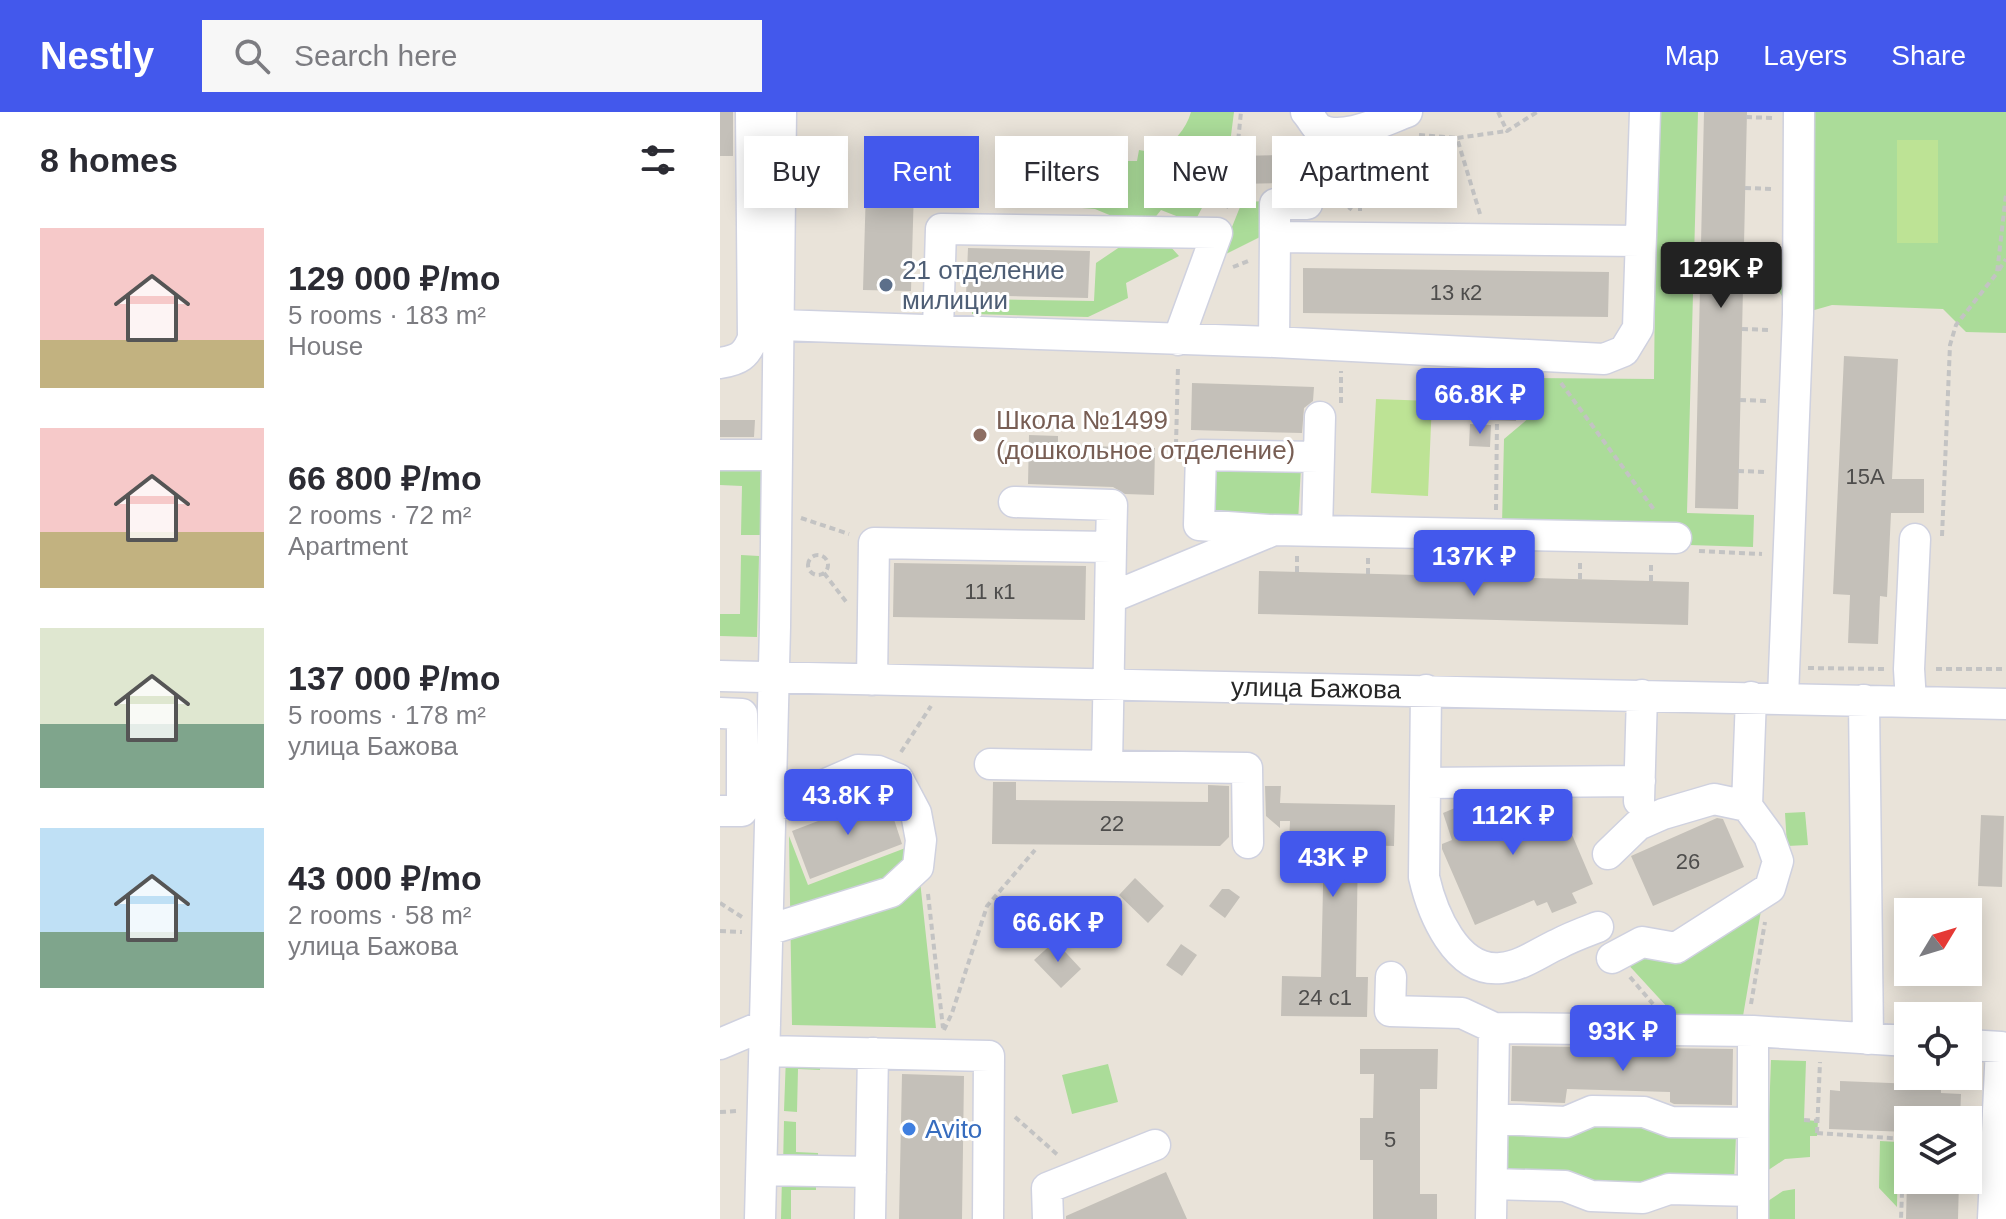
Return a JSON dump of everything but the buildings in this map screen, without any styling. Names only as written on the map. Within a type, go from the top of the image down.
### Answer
[{"type":"street","points":[[720,363],[737,361],[747,352],[753,338],[751,112]]},
{"type":"street","points":[[760,1219],[765,1038],[752,927],[771,808],[781,112]]},
{"type":"street","points":[[1306,112],[1319,128],[1339,133],[1361,130],[1407,112]]},
{"type":"street","points":[[780,325],[1274,342],[1604,359],[1624,351],[1638,328],[1645,112]]},
{"type":"street","points":[[1783,698],[1798,314],[1786,115]]},
{"type":"street","points":[[1274,342],[1275,208]]},
{"type":"street","points":[[1275,243],[1354,224],[1487,239],[1640,241]]},
{"type":"street","points":[[938,330],[941,229],[1217,233],[1178,340]]},
{"type":"street","points":[[1317,531],[1320,417]]},
{"type":"street","points":[[720,455],[777,455]]},
{"type":"street","points":[[1319,457],[1201,455],[1199,525],[1684,545]]},
{"type":"street","points":[[1014,502],[1112,505],[1107,766]]},
{"type":"street","points":[[1110,598],[1274,530]]},
{"type":"street","points":[[1911,702],[1909,669],[1929,542]]},
{"type":"street","points":[[872,680],[874,543],[1111,547]]},
{"type":"street","name":"улица Бажова","points":[[720,676],[2006,704]]},
{"type":"street","points":[[1426,690],[1424,877],[1430,903],[1457,950],[1480,965],[1500,968],[1520,963],[1598,927]]},
{"type":"street","points":[[1638,825],[1642,695]]},
{"type":"street","points":[[1612,958],[1642,942],[1676,948],[1770,888],[1778,861],[1769,836],[1747,806],[1751,697]]},
{"type":"street","points":[[1864,700],[1868,1039]]},
{"type":"street","points":[[720,713],[742,714],[742,811],[720,811]]},
{"type":"street","points":[[990,764],[1247,768],[1248,843]]},
{"type":"street","points":[[752,927],[891,892],[918,867],[921,840],[916,813],[898,779],[887,774],[858,770],[771,808]]},
{"type":"street","points":[[1425,783],[1640,781]]},
{"type":"street","points":[[1608,854],[1638,825],[1663,814],[1714,799],[1747,806]]},
{"type":"street","points":[[1391,977],[1390,1011],[1462,1013],[1494,1028],[1750,1031],[1894,1040]]},
{"type":"street","points":[[1491,1219],[1494,1028]]},
{"type":"street","points":[[1492,1184],[1565,1186],[1591,1196],[1643,1198],[1669,1189],[1753,1205],[1750,1031]]},
{"type":"street","points":[[720,1044],[765,1038],[873,1053],[989,1056],[988,1219]]},
{"type":"street","points":[[1982,1046],[2001,1047],[1993,1219]]},
{"type":"street","points":[[870,1219],[873,1053]]},
{"type":"street","points":[[1493,1119],[1566,1122],[1592,1111],[1644,1112],[1671,1122],[1753,1123]]},
{"type":"street","points":[[1048,1219],[1047,1188],[1155,1145]]},
{"type":"street","points":[[762,1170],[871,1172]]},
{"type":"path","points":[[1217,233],[1233,191],[1241,112]]},
{"type":"path","points":[[1498,112],[1507,131]]},
{"type":"path","points":[[1487,239],[1457,138],[1507,131],[1537,112]]},
{"type":"path","points":[[1746,117],[1786,115]]},
{"type":"path","points":[[1361,130],[1361,136]]},
{"type":"path","points":[[1745,188],[1772,189]]},
{"type":"path","points":[[1997,273],[2006,194]]},
{"type":"path","points":[[1354,224],[1357,208]]},
{"type":"path","points":[[1354,224],[1357,208]]},
{"type":"path","points":[[1199,281],[1275,243]]},
{"type":"path","points":[[1743,259],[1771,260]]},
{"type":"path","points":[[1929,542],[1950,345],[1956,325],[2006,259]]},
{"type":"path","points":[[1742,329],[1770,330]]},
{"type":"path","points":[[1541,356],[1684,545],[1766,554]]},
{"type":"path","points":[[1740,400],[1768,401]]},
{"type":"path","points":[[1495,535],[1497,420]]},
{"type":"path","points":[[1738,471],[1767,472]]},
{"type":"path","points":[[776,510],[874,543]]},
{"type":"path","points":[[816,554],[826,558],[828,564],[824,573],[813,575],[809,571],[811,556],[816,554]]},
{"type":"path","points":[[887,774],[933,704]]},
{"type":"path","points":[[926,884],[943,1032],[987,906],[1035,850]]},
{"type":"path","points":[[1750,1031],[1770,888]]},
{"type":"path","points":[[720,903],[752,927]]},
{"type":"path","points":[[720,931],[752,927]]},
{"type":"path","points":[[1612,958],[1677,1030]]},
{"type":"path","points":[[1820,1052],[1817,1134],[1904,1139],[1901,1219]]},
{"type":"path","points":[[989,1095],[1080,1175]]},
{"type":"path","points":[[1804,1120],[1818,1121]]},
{"type":"green space","points":[[1191,112],[1234,112],[1231,136],[1177,136],[1186,125]]},
{"type":"green space","points":[[1657,112],[1698,112],[1687,513],[1754,515],[1753,547],[1689,545],[1502,525],[1504,439],[1530,417],[1530,378],[1654,379]]},
{"type":"green space","points":[[1783,112],[2006,112],[2006,333],[1966,332],[1943,309],[1832,305],[1811,311],[1790,308],[1774,284],[1785,247],[1787,123]]},
{"type":"green space","points":[[1897,140],[1938,140],[1938,243],[1897,243]]},
{"type":"green space","points":[[1139,150],[1144,151],[1144,208],[1202,208],[1194,223],[1161,210],[1149,225],[1131,224],[1095,209],[1082,208],[1128,208],[1128,161],[1137,161]]},
{"type":"green space","points":[[1256,201],[1268,201],[1264,235],[1220,257],[1240,208],[1256,208]]},
{"type":"green space","points":[[1130,240],[1169,245],[1179,256],[1126,283],[1128,298],[1088,317],[972,314],[972,299],[1094,301],[1096,263]]},
{"type":"green space","points":[[1376,399],[1432,401],[1428,496],[1371,493]]},
{"type":"green space","points":[[1210,462],[1301,467],[1298,522],[1207,517]]},
{"type":"green space","points":[[720,463],[761,464],[760,535],[741,535],[742,486],[720,485]]},
{"type":"green space","points":[[741,555],[759,556],[757,637],[720,636],[720,614],[740,614]]},
{"type":"green space","points":[[1805,812],[1808,845],[1787,846],[1785,813]]},
{"type":"green space","points":[[789,836],[808,885],[916,844],[936,1028],[792,1025]]},
{"type":"green space","points":[[1763,899],[1742,1022],[1680,1021],[1624,960]]},
{"type":"green space","points":[[786,1056],[821,1057],[820,1070],[798,1069],[797,1112],[784,1111]]},
{"type":"green space","points":[[1771,1060],[1806,1061],[1804,1120],[1818,1121],[1817,1136],[1810,1136],[1810,1157],[1785,1159],[1764,1173],[1768,1141]]},
{"type":"green space","points":[[1108,1064],[1118,1102],[1072,1114],[1062,1075]]},
{"type":"green space","points":[[784,1121],[796,1122],[796,1152],[818,1153],[818,1167],[783,1167]]},
{"type":"green space","points":[[1593,1121],[1736,1135],[1734,1181],[1642,1188],[1505,1174],[1506,1130]]},
{"type":"green space","points":[[1880,1141],[1894,1142],[1897,1207],[1879,1188]]},
{"type":"green space","points":[[782,1176],[816,1177],[816,1190],[791,1190],[791,1219],[781,1219]]},
{"type":"green space","points":[[1795,1189],[1795,1219],[1765,1219],[1765,1203],[1783,1191]]},
{"type":"place","name":"21 отделение милиции","points":[[886,285]]},
{"type":"place","name":"Школа №1499 (дошкольное отделение)","points":[[980,435]]},
{"type":"place","name":"Avito","points":[[909,1129]]}]
